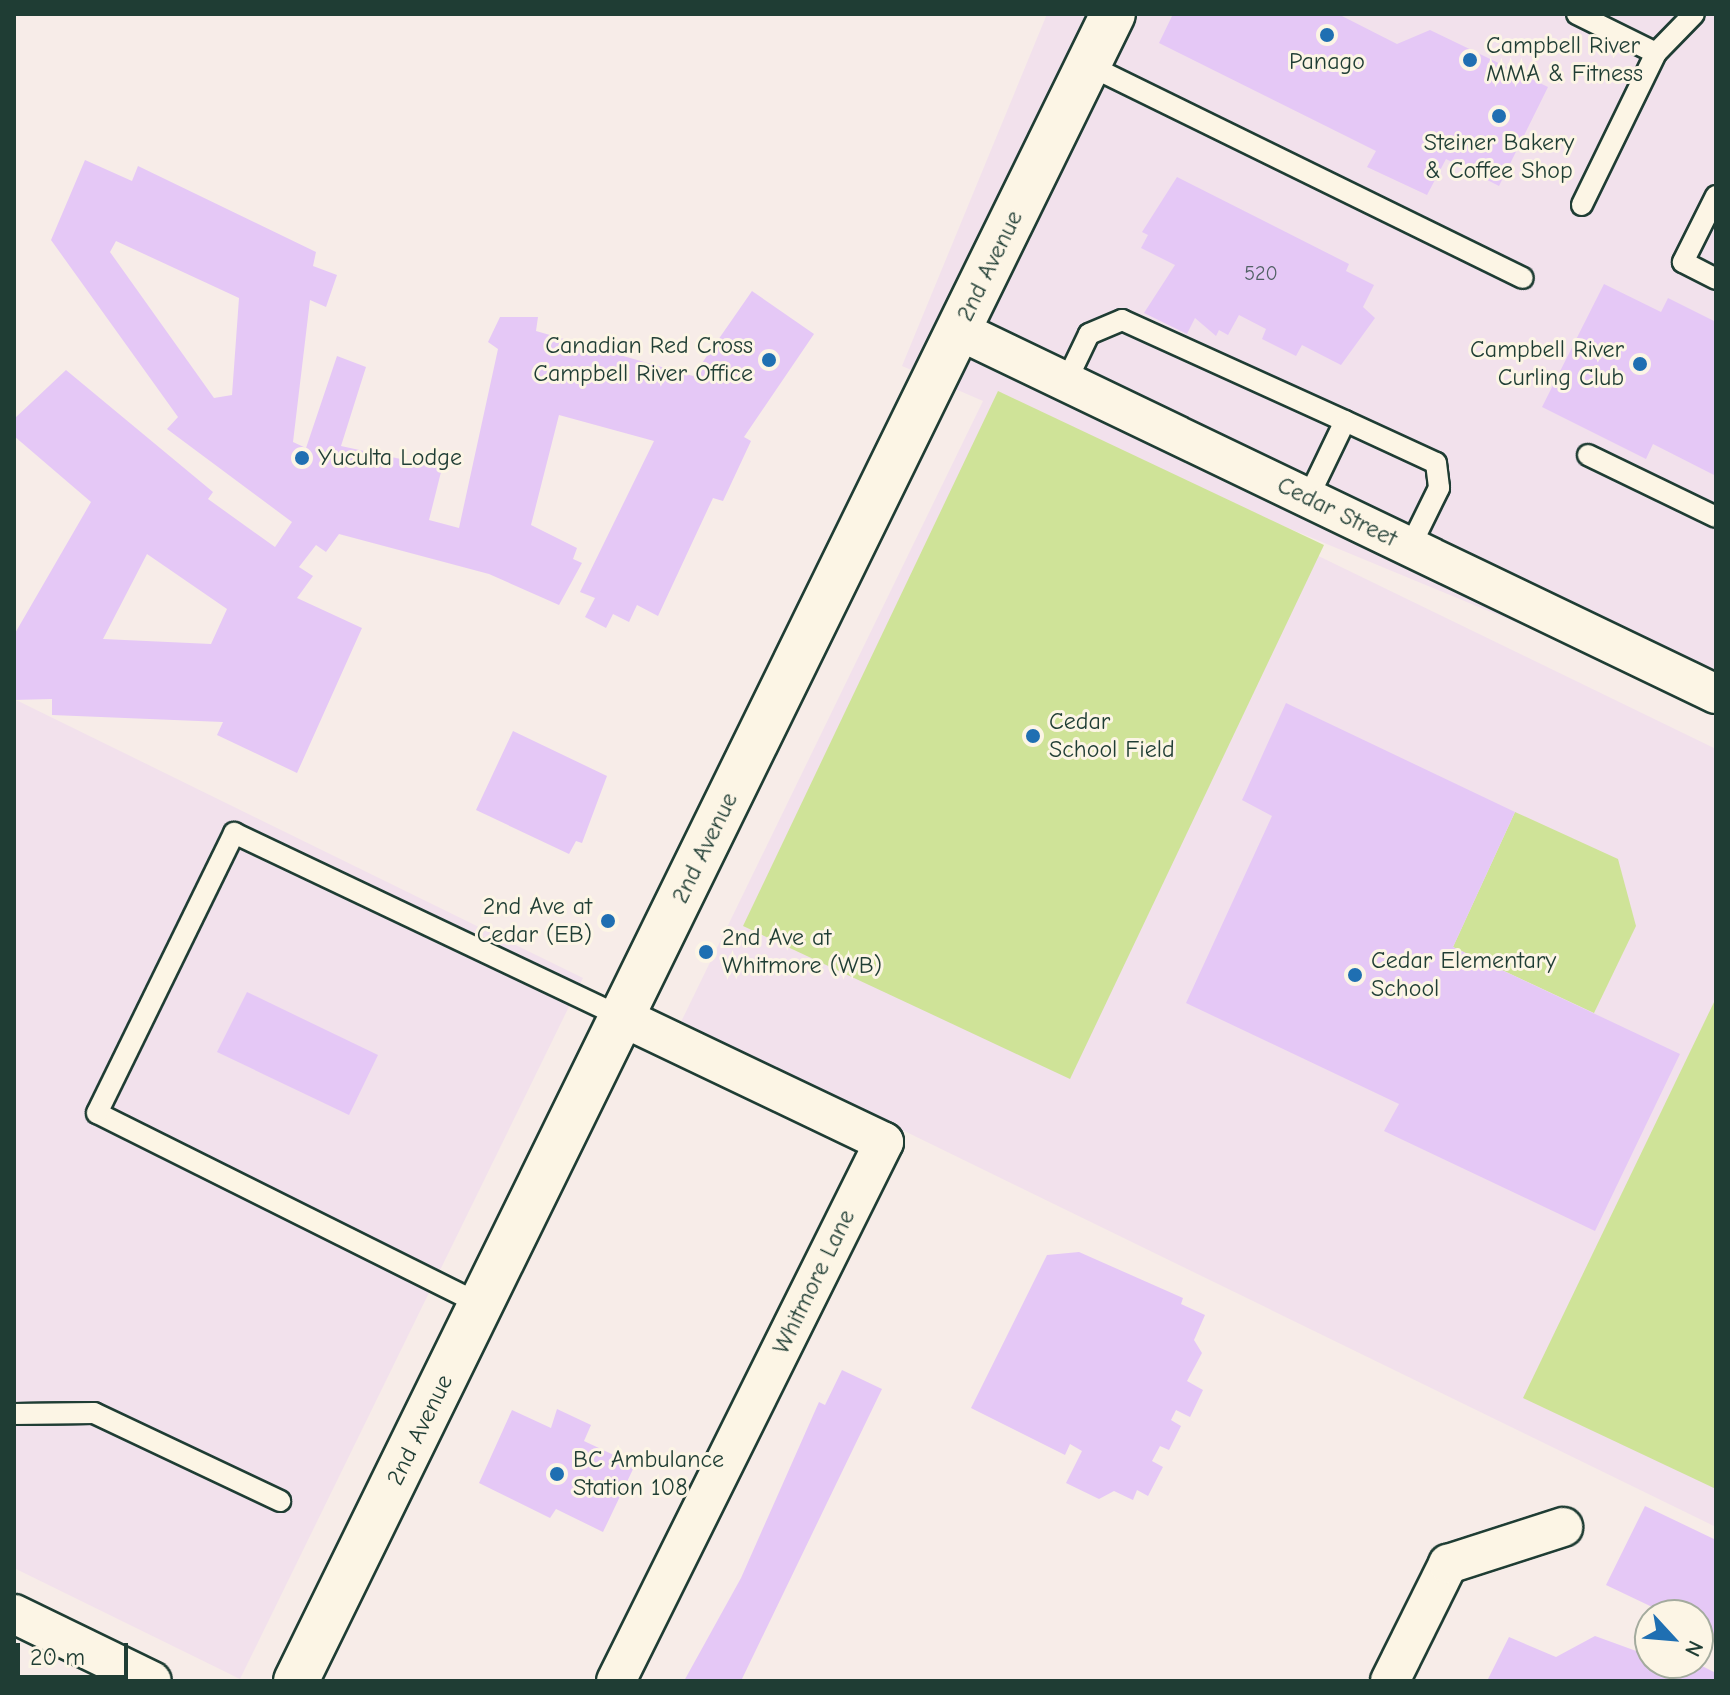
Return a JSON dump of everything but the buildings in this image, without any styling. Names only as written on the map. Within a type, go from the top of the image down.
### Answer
[{"type":"street","name":"2nd Avenue","points":[[296,1681],[1113,14]]},
{"type":"street","name":"Cedar Street","points":[[958,330],[1716,694]]},
{"type":"street","name":"Whitmore Lane","points":[[616,1681],[884,1142],[622,1017]]},
{"type":"street","points":[[1390,1681],[1448,1564],[1563,1527]]},
{"type":"street","points":[[14,1614],[152,1681]]},
{"type":"lane","points":[[1577,14],[1656,53]]},
{"type":"lane","points":[[1582,205],[1656,53],[1694,14]]},
{"type":"lane","points":[[1088,65],[1523,278]]},
{"type":"lane","points":[[1716,196],[1683,262],[1716,279]]},
{"type":"lane","points":[[1066,382],[1089,334],[1122,320],[1436,463],[1439,488],[1410,547]]},
{"type":"lane","points":[[1308,498],[1345,421]]},
{"type":"lane","points":[[1588,455],[1716,517]]},
{"type":"lane","points":[[482,1305],[97,1113],[234,833],[622,1017]]},
{"type":"lane","points":[[14,1414],[94,1413],[280,1501]]},
{"type":"shaded area","points":[[1047,14],[1716,14],[1716,705],[1102,451],[1716,749],[1716,1527],[681,1022],[983,401],[902,366]]},
{"type":"shaded area","points":[[14,699],[583,978],[240,1679],[14,1568]]},
{"type":"green space","name":"Cedar School Field","points":[[998,391],[1324,545],[1070,1079],[743,926]]},
{"type":"green space","points":[[1515,812],[1618,859],[1636,926],[1594,1013],[1453,947]]},
{"type":"green space","points":[[1716,998],[1716,1489],[1523,1398]]},
{"type":"place","name":"Panago","points":[[1327,35]]},
{"type":"place","name":"Campbell River MMA & Fitness","points":[[1470,60]]},
{"type":"place","name":"Steiner Bakery & Coffee Shop","points":[[1499,116]]},
{"type":"place","name":"Canadian Red Cross Campbell River Office","points":[[769,360]]},
{"type":"place","name":"Campbell River Curling Club","points":[[1640,364]]},
{"type":"place","name":"Yuculta Lodge","points":[[302,458]]},
{"type":"place","name":"Cedar School Field","points":[[1033,736]]},
{"type":"place","name":"2nd Ave at Cedar (EB)","points":[[608,921]]},
{"type":"place","name":"2nd Ave at Whitmore (WB)","points":[[706,952]]},
{"type":"place","name":"Cedar Elementary School","points":[[1355,975]]},
{"type":"place","name":"BC Ambulance Station 108","points":[[557,1474]]}]
